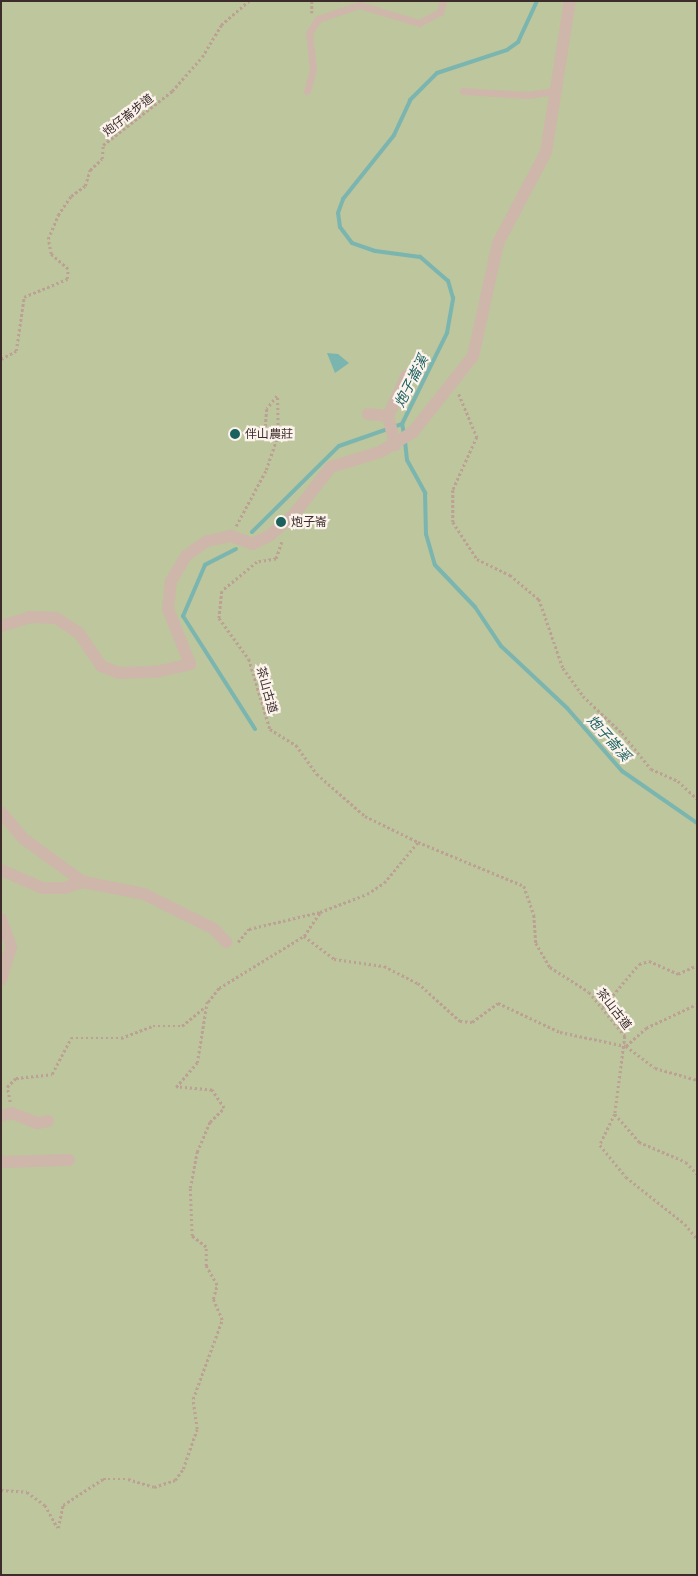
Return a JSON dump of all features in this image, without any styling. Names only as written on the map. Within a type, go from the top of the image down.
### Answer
[{"type":"street","points":[[1,626],[30,617],[56,618],[79,632],[101,666],[119,672],[156,672],[190,664],[168,609],[171,581],[196,547],[231,536],[253,544],[269,536],[295,513],[330,467],[396,441],[413,432],[457,380],[473,356],[498,243],[546,152],[570,1]]},
{"type":"street","points":[[396,441],[388,416],[407,375]]},
{"type":"street","points":[[368,414],[388,416]]},
{"type":"street","points":[[1,812],[24,839],[84,882],[144,894],[214,929],[226,942]]},
{"type":"street","points":[[1,870],[42,888],[64,888],[84,882]]},
{"type":"street","points":[[1,918],[11,947],[1,980]]},
{"type":"street","points":[[7,1115],[36,1123],[48,1121]]},
{"type":"street","points":[[1,1162],[69,1160]]},
{"type":"lane","points":[[307,90],[313,70],[308,33],[318,20],[359,6],[419,23],[440,12],[443,1]]},
{"type":"lane","points":[[463,91],[527,95],[557,91]]},
{"type":"path","name":"炮仔崙步道","points":[[1,359],[16,351],[24,297],[67,279],[68,269],[51,254],[48,239],[58,215],[85,186],[90,170],[102,160],[103,145],[172,91],[202,57],[221,25],[249,1]]},
{"type":"path","points":[[457,380],[461,405],[477,437],[453,490],[453,522],[477,558],[510,575],[538,599],[563,668],[583,696],[622,733],[651,769],[678,781],[697,799]]},
{"type":"path","points":[[231,536],[266,470],[278,435],[277,396],[268,408],[265,430]]},
{"type":"path","name":"茶山古道","points":[[285,532],[276,558],[257,562],[222,591],[219,618],[249,659],[270,729],[296,745],[317,774],[365,816],[418,842],[524,886],[534,915],[536,943],[550,967],[589,992],[625,1036],[626,1046],[617,1080],[615,1114],[600,1145],[626,1177],[685,1224],[697,1239]]},
{"type":"path","points":[[226,942],[236,945],[249,929],[320,912],[367,894],[384,883],[418,842]]},
{"type":"path","points":[[7,1115],[7,1088],[16,1078],[52,1074],[71,1038],[121,1038],[153,1026],[182,1026],[202,1012],[219,988],[304,936],[320,912]]},
{"type":"path","points":[[304,936],[334,959],[384,966],[418,983],[460,1021],[472,1022],[498,1003],[560,1032],[626,1046],[655,1068],[697,1080]]},
{"type":"path","points":[[602,1008],[639,964],[649,961],[678,974],[697,965]]},
{"type":"path","points":[[1,1490],[27,1492],[45,1505],[58,1528],[64,1505],[103,1479],[128,1479],[154,1487],[175,1480],[183,1469],[197,1429],[193,1399],[222,1320],[213,1298],[217,1285],[206,1266],[206,1248],[192,1236],[190,1188],[197,1152],[210,1122],[224,1108],[212,1090],[176,1087],[197,1064],[208,1002]]},
{"type":"path","points":[[626,1046],[646,1028],[697,1004]]},
{"type":"path","points":[[615,1114],[639,1142],[686,1162],[697,1174]]},
{"type":"green space","points":[[1,1],[697,1],[697,1575],[1,1575]]},
{"type":"water","points":[[327,353],[338,354],[349,363],[335,373]]},
{"type":"waterway","name":"炮子崙溪","points":[[404,434],[402,424],[447,333],[453,298],[448,281],[420,257],[375,251],[352,243],[340,227],[338,213],[343,199],[394,135],[410,100],[437,73],[507,50],[518,42],[537,1]]},
{"type":"waterway","points":[[252,532],[339,446],[402,424]]},
{"type":"waterway","name":"炮子崙溪","points":[[405,441],[407,460],[425,493],[426,534],[435,565],[475,607],[501,646],[567,708],[622,771],[697,823]]},
{"type":"waterway","points":[[236,549],[205,565],[183,616],[255,729]]},
{"type":"place","name":"伴山農莊","points":[[235,434]]},
{"type":"place","name":"炮子崙","points":[[281,522]]}]
